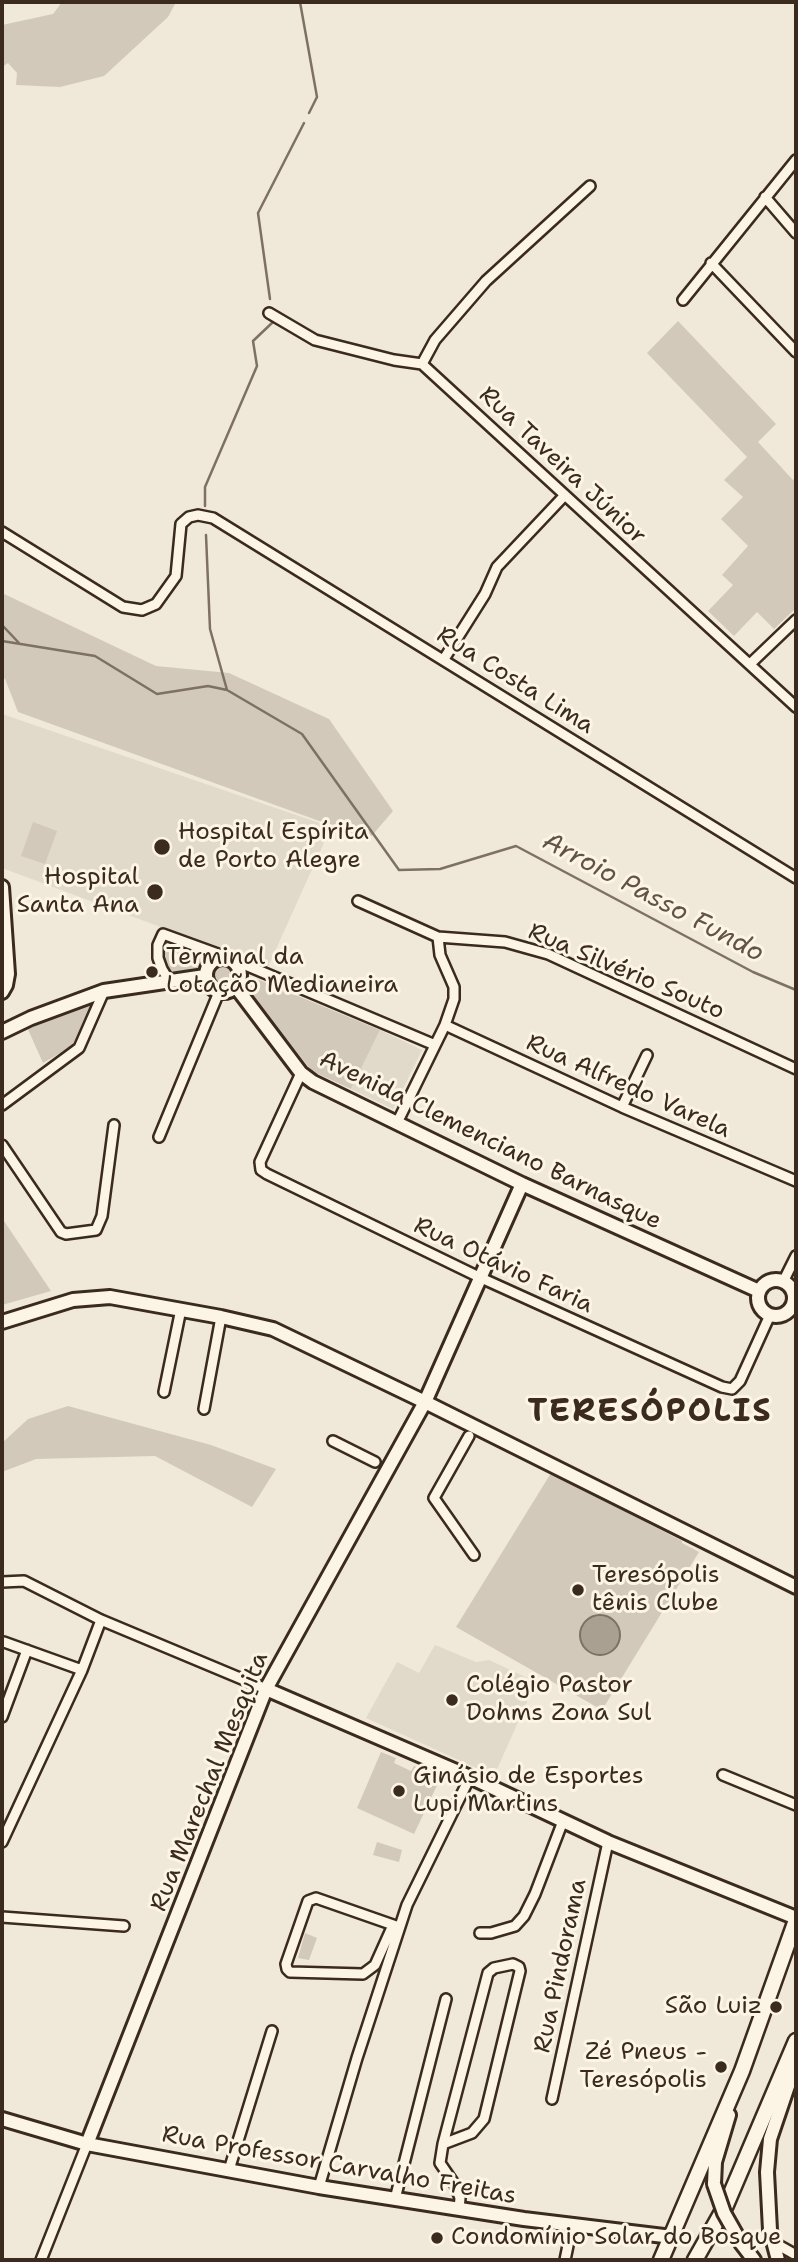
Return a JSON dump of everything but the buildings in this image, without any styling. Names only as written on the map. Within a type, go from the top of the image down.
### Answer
[{"type":"main road","points":[[661,2260],[742,2071],[783,1963],[796,1919]]},
{"type":"main road","points":[[695,2260],[726,2205],[796,2042]]},
{"type":"street","points":[[683,300],[796,160]]},
{"type":"street","points":[[269,313],[315,340],[394,360],[422,364],[435,340],[486,281],[590,186]]},
{"type":"street","points":[[765,197],[796,233]]},
{"type":"street","points":[[712,263],[796,352]]},
{"type":"street","name":"Rua Taveira Júnior","points":[[422,364],[796,707]]},
{"type":"street","points":[[444,659],[485,594],[497,567],[565,495]]},
{"type":"street","name":"Rua Costa Lima","points":[[2,532],[123,607],[142,610],[156,604],[176,576],[181,524],[189,517],[198,515],[213,518],[796,878]]},
{"type":"street","points":[[750,664],[796,620]]},
{"type":"street","points":[[2,887],[8,974],[2,992]]},
{"type":"street","name":"Rua Silvério Souto","points":[[358,901],[438,937],[505,942],[548,954],[796,1069]]},
{"type":"street","points":[[170,982],[158,958],[158,945],[163,934],[229,958],[435,1045]]},
{"type":"street","points":[[397,1123],[445,1025],[454,999],[454,986],[440,955],[438,937]]},
{"type":"street","points":[[229,958],[238,965],[240,976],[236,987],[219,992],[210,986],[205,976],[209,964],[213,961],[229,958]]},
{"type":"street","points":[[2,1032],[30,1018],[104,990],[205,976]]},
{"type":"street","name":"Avenida Clemenciano Barnasque","points":[[236,987],[301,1073],[313,1082],[522,1184],[759,1291]]},
{"type":"street","points":[[2,1105],[79,1048],[104,990]]},
{"type":"street","points":[[159,1137],[219,992]]},
{"type":"street","name":"Rua Alfredo Varela","points":[[445,1025],[622,1107],[796,1181]]},
{"type":"street","points":[[622,1107],[647,1055]]},
{"type":"street","name":"Rua Otávio Faria","points":[[301,1073],[260,1162],[261,1170],[267,1174],[479,1277],[722,1387],[732,1389],[740,1381],[770,1315]]},
{"type":"street","points":[[2,1145],[61,1232],[66,1234],[96,1230],[102,1216],[114,1125]]},
{"type":"street","name":"Rua Marechal Mesquita","points":[[41,2260],[266,1689],[425,1402],[522,1184]]},
{"type":"street","points":[[783,1282],[796,1256]]},
{"type":"street","points":[[774,1280],[783,1282],[793,1293],[793,1310],[778,1316],[770,1315],[762,1310],[758,1301],[759,1291],[765,1283],[774,1280]]},
{"type":"street","points":[[2,1322],[73,1300],[110,1297],[273,1329],[796,1587]]},
{"type":"street","points":[[164,1392],[181,1310]]},
{"type":"street","points":[[204,1409],[220,1317]]},
{"type":"street","points":[[469,1436],[434,1497],[474,1555]]},
{"type":"street","points":[[333,1441],[376,1462]]},
{"type":"street","points":[[2,1582],[24,1581],[101,1620],[470,1777],[608,1842],[796,1919]]},
{"type":"street","points":[[2,1842],[82,1670],[101,1620]]},
{"type":"street","points":[[4,1642],[82,1670]]},
{"type":"street","points":[[2,1717],[27,1650]]},
{"type":"street","points":[[723,1776],[796,1805]]},
{"type":"street","points":[[396,1926],[316,1898],[308,1901],[286,1964],[287,1969],[290,1972],[363,1974],[375,1965],[396,1926],[407,1905],[470,1777]]},
{"type":"street","points":[[480,1933],[491,1933],[515,1926],[524,1916],[563,1821]]},
{"type":"street","name":"Rua Pindorama","points":[[552,2099],[608,1842]]},
{"type":"street","points":[[2,1917],[124,1926]]},
{"type":"street","points":[[319,2187],[396,1926]]},
{"type":"street","points":[[443,2144],[472,2133],[484,2119],[520,1971],[519,1967],[513,1964],[494,1968],[488,1973],[443,2144],[440,2163],[455,2185],[460,2198],[459,2209]]},
{"type":"street","points":[[395,2199],[446,1999]]},
{"type":"street","points":[[229,2170],[272,2031]]},
{"type":"street","points":[[785,2257],[773,2242],[766,2193],[770,2138],[789,2082],[796,2042]]},
{"type":"street","points":[[742,2071],[715,2162],[713,2184],[724,2213],[754,2260]]},
{"type":"street","name":"Rua Professor Carvalho Freitas","points":[[2,2119],[87,2144],[319,2187],[572,2226],[672,2237]]},
{"type":"street","points":[[565,2260],[572,2226]]},
{"type":"shaded area","points":[[62,2],[176,2],[168,17],[104,76],[60,87],[16,85],[17,73],[8,63],[2,67],[2,25],[53,14]]},
{"type":"shaded area","points":[[678,321],[776,424],[758,442],[793,480],[796,477],[796,608],[774,629],[757,612],[734,636],[708,611],[733,585],[722,575],[748,546],[721,519],[743,497],[724,480],[747,457],[647,353]]},
{"type":"shaded area","points":[[2,593],[156,666],[229,673],[329,719],[393,811],[369,839],[18,712],[5,679],[2,678]]},
{"type":"shaded area","name":"Hospital Espírita de Porto Alegre","points":[[2,714],[331,827],[268,967],[2,868]]},
{"type":"shaded area","points":[[33,822],[57,831],[45,864],[21,856]]},
{"type":"shaded area","points":[[165,941],[204,956],[197,970],[172,976],[163,960],[162,949]]},
{"type":"shaded area","points":[[223,961],[233,965],[237,975],[233,985],[223,989],[213,985],[209,975],[213,965]]},
{"type":"shaded area","points":[[252,977],[380,1030],[351,1089],[312,1071],[247,991]]},
{"type":"shaded area","points":[[91,1004],[72,1046],[43,1063],[26,1025]]},
{"type":"shaded area","points":[[380,1030],[422,1050],[393,1109],[351,1089]]},
{"type":"shaded area","points":[[2,1218],[51,1291],[2,1305]]},
{"type":"shaded area","points":[[68,1406],[211,1445],[276,1469],[252,1507],[155,1456],[36,1459],[2,1472],[2,1443],[28,1419]]},
{"type":"shaded area","name":"Teresópolis tênis Clube","points":[[551,1473],[699,1552],[602,1710],[456,1627]]},
{"type":"shaded area","points":[[600,1615],[614,1621],[620,1635],[614,1649],[600,1655],[586,1649],[580,1635],[586,1621]]},
{"type":"shaded area","name":"Colégio Pastor Dohms Zona Sul","points":[[435,1645],[476,1662],[489,1660],[536,1682],[494,1776],[366,1718],[397,1662],[419,1673]]},
{"type":"shaded area","name":"Ginásio de Esportes Lupi Martins","points":[[381,1752],[396,1758],[394,1763],[411,1771],[414,1766],[441,1777],[414,1834],[357,1808]]},
{"type":"shaded area","points":[[377,1842],[402,1850],[399,1862],[373,1855]]},
{"type":"shaded area","points":[[305,1933],[317,1938],[309,1960],[298,1958]]},
{"type":"waterway","points":[[300,2],[317,97],[309,113]]},
{"type":"waterway","points":[[270,299],[258,213],[304,123]]},
{"type":"waterway","points":[[205,506],[205,487],[257,366],[253,341],[273,322]]},
{"type":"waterway","points":[[206,535],[210,629],[227,690]]},
{"type":"waterway","points":[[2,625],[19,643]]},
{"type":"waterway","name":"Arroio Passo Fundo","points":[[2,641],[95,656],[157,694],[208,686],[227,690],[302,734],[399,870],[440,869],[516,846],[753,972],[796,990]]},
{"type":"place","name":"Hospital Espírita de Porto Alegre","points":[[162,847]]},
{"type":"place","name":"Hospital Santa Ana","points":[[155,892]]},
{"type":"place","name":"Terminal da Lotação Medianeira","points":[[152,972]]},
{"type":"place","name":"Teresópolis tênis Clube","points":[[578,1590]]},
{"type":"place","name":"Colégio Pastor Dohms Zona Sul","points":[[452,1700]]},
{"type":"place","name":"Ginásio de Esportes Lupi Martins","points":[[399,1791]]},
{"type":"place","name":"São Luiz","points":[[776,2007]]},
{"type":"place","name":"Zé Pneus - Teresópolis","points":[[721,2067]]},
{"type":"place","name":"Condomínio Solar do Bosque","points":[[437,2238]]},
{"type":"district","name":"TERESÓPOLIS","points":[[650,1413]]}]
